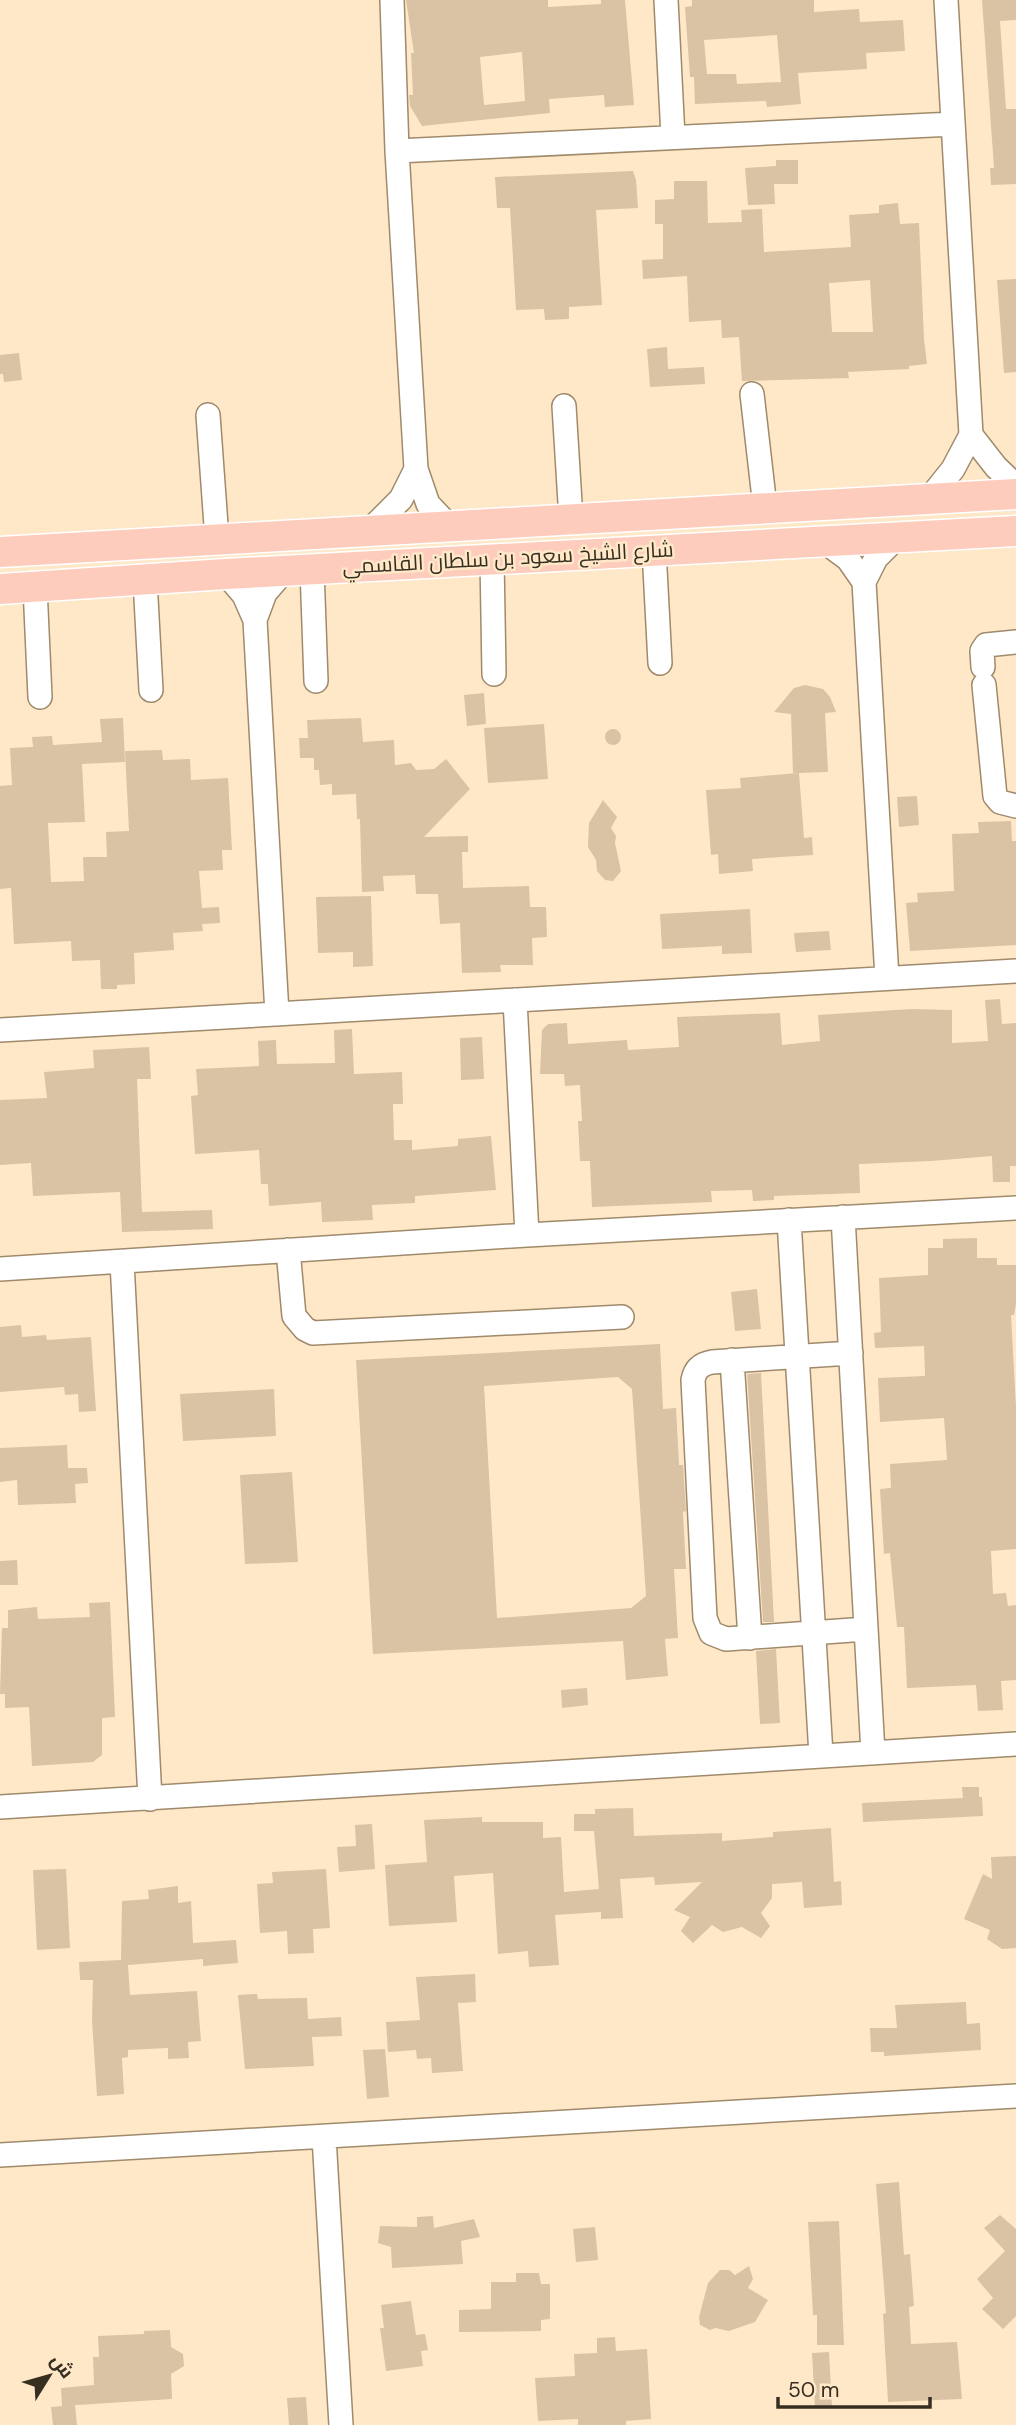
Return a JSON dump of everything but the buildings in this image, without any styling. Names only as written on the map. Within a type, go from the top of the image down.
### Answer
[{"type":"main road","name":"شارع الشيخ سعود بن سلطان القاسمي","points":[[0,552],[1016,494]]},
{"type":"main road","name":"شارع الشيخ سعود بن سلطان القاسمي","points":[[0,589],[1016,531]]},
{"type":"street","points":[[392,0],[397,151],[416,469],[428,505],[448,525]]},
{"type":"street","points":[[666,0],[673,138]]},
{"type":"street","points":[[929,499],[953,468],[971,435],[946,0]]},
{"type":"street","points":[[397,151],[953,124]]},
{"type":"street","points":[[752,394],[765,507]]},
{"type":"street","points":[[564,406],[571,519]]},
{"type":"street","points":[[208,415],[217,539]]},
{"type":"street","points":[[971,435],[996,467],[1016,486]]},
{"type":"street","points":[[370,530],[401,499],[416,469]]},
{"type":"street","points":[[887,978],[864,582],[876,558],[895,539]]},
{"type":"street","points":[[825,542],[848,559],[864,582]]},
{"type":"street","points":[[653,550],[660,663]]},
{"type":"street","points":[[492,559],[494,674]]},
{"type":"street","points":[[277,1014],[256,620],[265,593],[298,570],[316,681]]},
{"type":"street","points":[[226,574],[244,595],[256,620]]},
{"type":"street","points":[[145,580],[151,690]]},
{"type":"street","points":[[35,587],[40,697]]},
{"type":"street","points":[[1016,642],[986,645],[982,651],[995,796],[1000,802],[1016,806]]},
{"type":"street","points":[[0,1030],[1016,971]]},
{"type":"street","points":[[515,1000],[527,1235]]},
{"type":"street","points":[[0,1269],[527,1235],[1016,1208]]},
{"type":"street","points":[[843,1217],[873,1752]]},
{"type":"street","points":[[789,1220],[821,1755]]},
{"type":"street","points":[[288,1250],[294,1316],[305,1329],[313,1333],[622,1317]]},
{"type":"street","points":[[122,1262],[150,1799]]},
{"type":"street","points":[[851,1353],[732,1360],[705,1363],[699,1367],[693,1380],[705,1618],[711,1633],[718,1637],[750,1638],[866,1629]]},
{"type":"street","points":[[732,1360],[750,1638]]},
{"type":"street","points":[[0,1807],[1016,1744]]},
{"type":"street","points":[[0,2155],[1016,2096]]},
{"type":"street","points":[[324,2137],[341,2425]]}]
